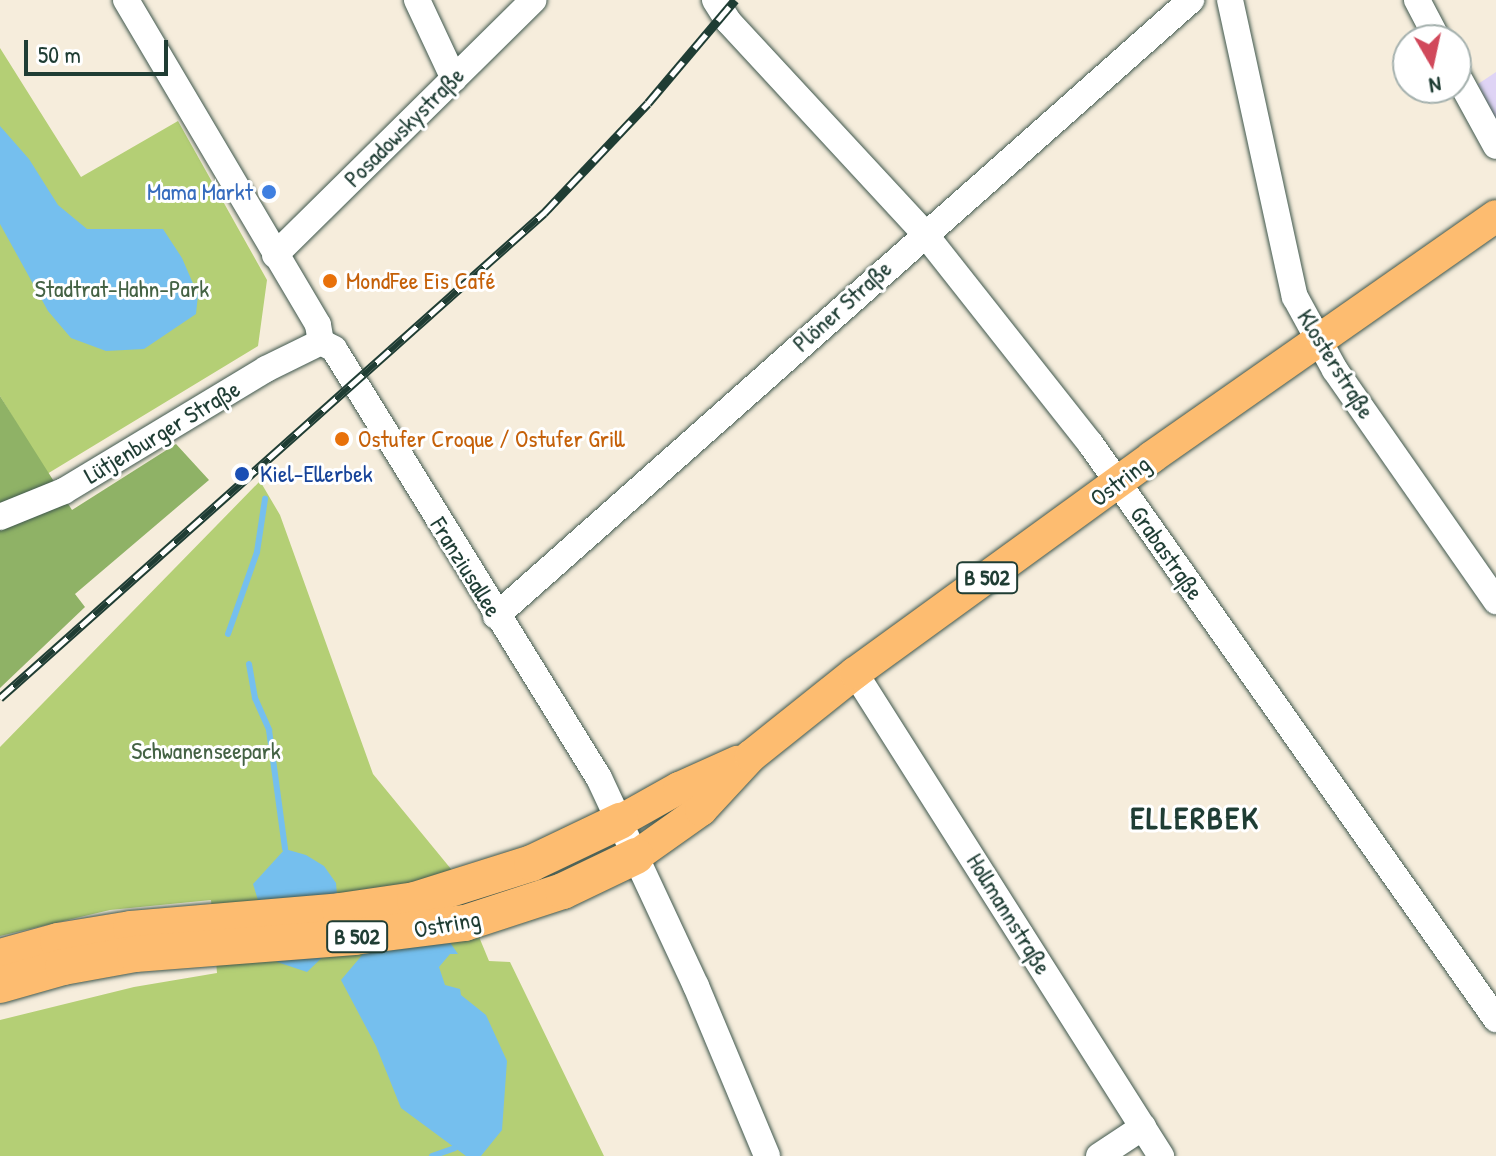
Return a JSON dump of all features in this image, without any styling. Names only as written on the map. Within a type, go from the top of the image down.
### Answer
[{"type":"highway","name":"Ostring","points":[[0,985],[209,934],[415,900],[490,880],[569,848],[620,821]]},
{"type":"highway","name":"Ostring","points":[[0,957],[98,933],[381,935],[444,926],[501,913],[596,877],[636,856]]},
{"type":"main road","name":"Ostring","points":[[636,856],[701,810],[751,756],[855,673],[1118,482],[1496,216]]},
{"type":"main road","name":"Ostring","points":[[620,821],[679,788],[751,756]]},
{"type":"street","name":"Franziusallee","points":[[126,0],[318,325],[321,342],[334,349],[496,616],[568,724],[620,821],[696,986],[767,1156]]},
{"type":"street","points":[[417,0],[454,79]]},
{"type":"street","name":"Posadowskystraße","points":[[275,255],[534,0]]},
{"type":"street","name":"Grabastraße","points":[[715,0],[728,21],[924,233],[1118,482],[1496,1019]]},
{"type":"street","name":"Plöner Straße","points":[[496,616],[924,233],[1191,0]]},
{"type":"street","name":"Klosterstraße","points":[[1230,0],[1295,297],[1316,341],[1496,601]]},
{"type":"street","points":[[1417,0],[1430,24]]},
{"type":"street","points":[[1472,102],[1496,146]]},
{"type":"street","name":"Lütjenburger Straße","points":[[0,517],[64,491],[266,369],[321,342]]},
{"type":"street","name":"Hollmannstraße","points":[[855,673],[1161,1156]]},
{"type":"street","points":[[1099,1156],[1143,1127]]},
{"type":"shaded area","points":[[1496,72],[1496,120],[1478,84]]},
{"type":"green space","name":"Stadtrat-Hahn-Park","points":[[0,48],[81,177],[178,121],[267,280],[258,346],[47,474],[0,396]]},
{"type":"green space","points":[[0,396],[72,510],[176,444],[209,480],[75,594],[85,607],[0,688]]},
{"type":"green space","name":"Schwanenseepark","points":[[260,481],[280,515],[373,774],[451,869],[489,961],[510,962],[604,1156],[0,1156],[0,1020],[134,987],[217,973],[211,900],[110,910],[0,936],[0,747]]},
{"type":"water","points":[[0,126],[29,159],[58,205],[87,229],[163,229],[182,258],[198,295],[196,314],[144,349],[106,351],[71,338],[48,311],[0,224]]},
{"type":"water","points":[[285,849],[306,855],[324,866],[336,883],[338,907],[332,948],[307,972],[277,962],[253,884]]},
{"type":"water","points":[[418,896],[458,954],[450,954],[439,967],[445,985],[460,989],[461,995],[486,1015],[507,1061],[502,1130],[481,1156],[466,1156],[401,1108],[376,1046],[341,980],[363,954],[380,897]]},
{"type":"waterway","points":[[228,634],[257,552],[265,499]]},
{"type":"waterway","points":[[249,664],[255,698],[269,730],[285,849]]},
{"type":"waterway","points":[[432,1156],[455,1148]]},
{"type":"railway","points":[[0,698],[544,213],[648,103],[735,0]]},
{"type":"place","name":"Mama Markt","points":[[269,192]]},
{"type":"place","name":"MondFee Eis Café","points":[[330,281]]},
{"type":"place","name":"Ostufer Croque / Ostufer Grill","points":[[342,439]]},
{"type":"place","name":"Kiel-Ellerbek","points":[[242,474]]},
{"type":"district","name":"ELLERBEK","points":[[1195,818]]}]
